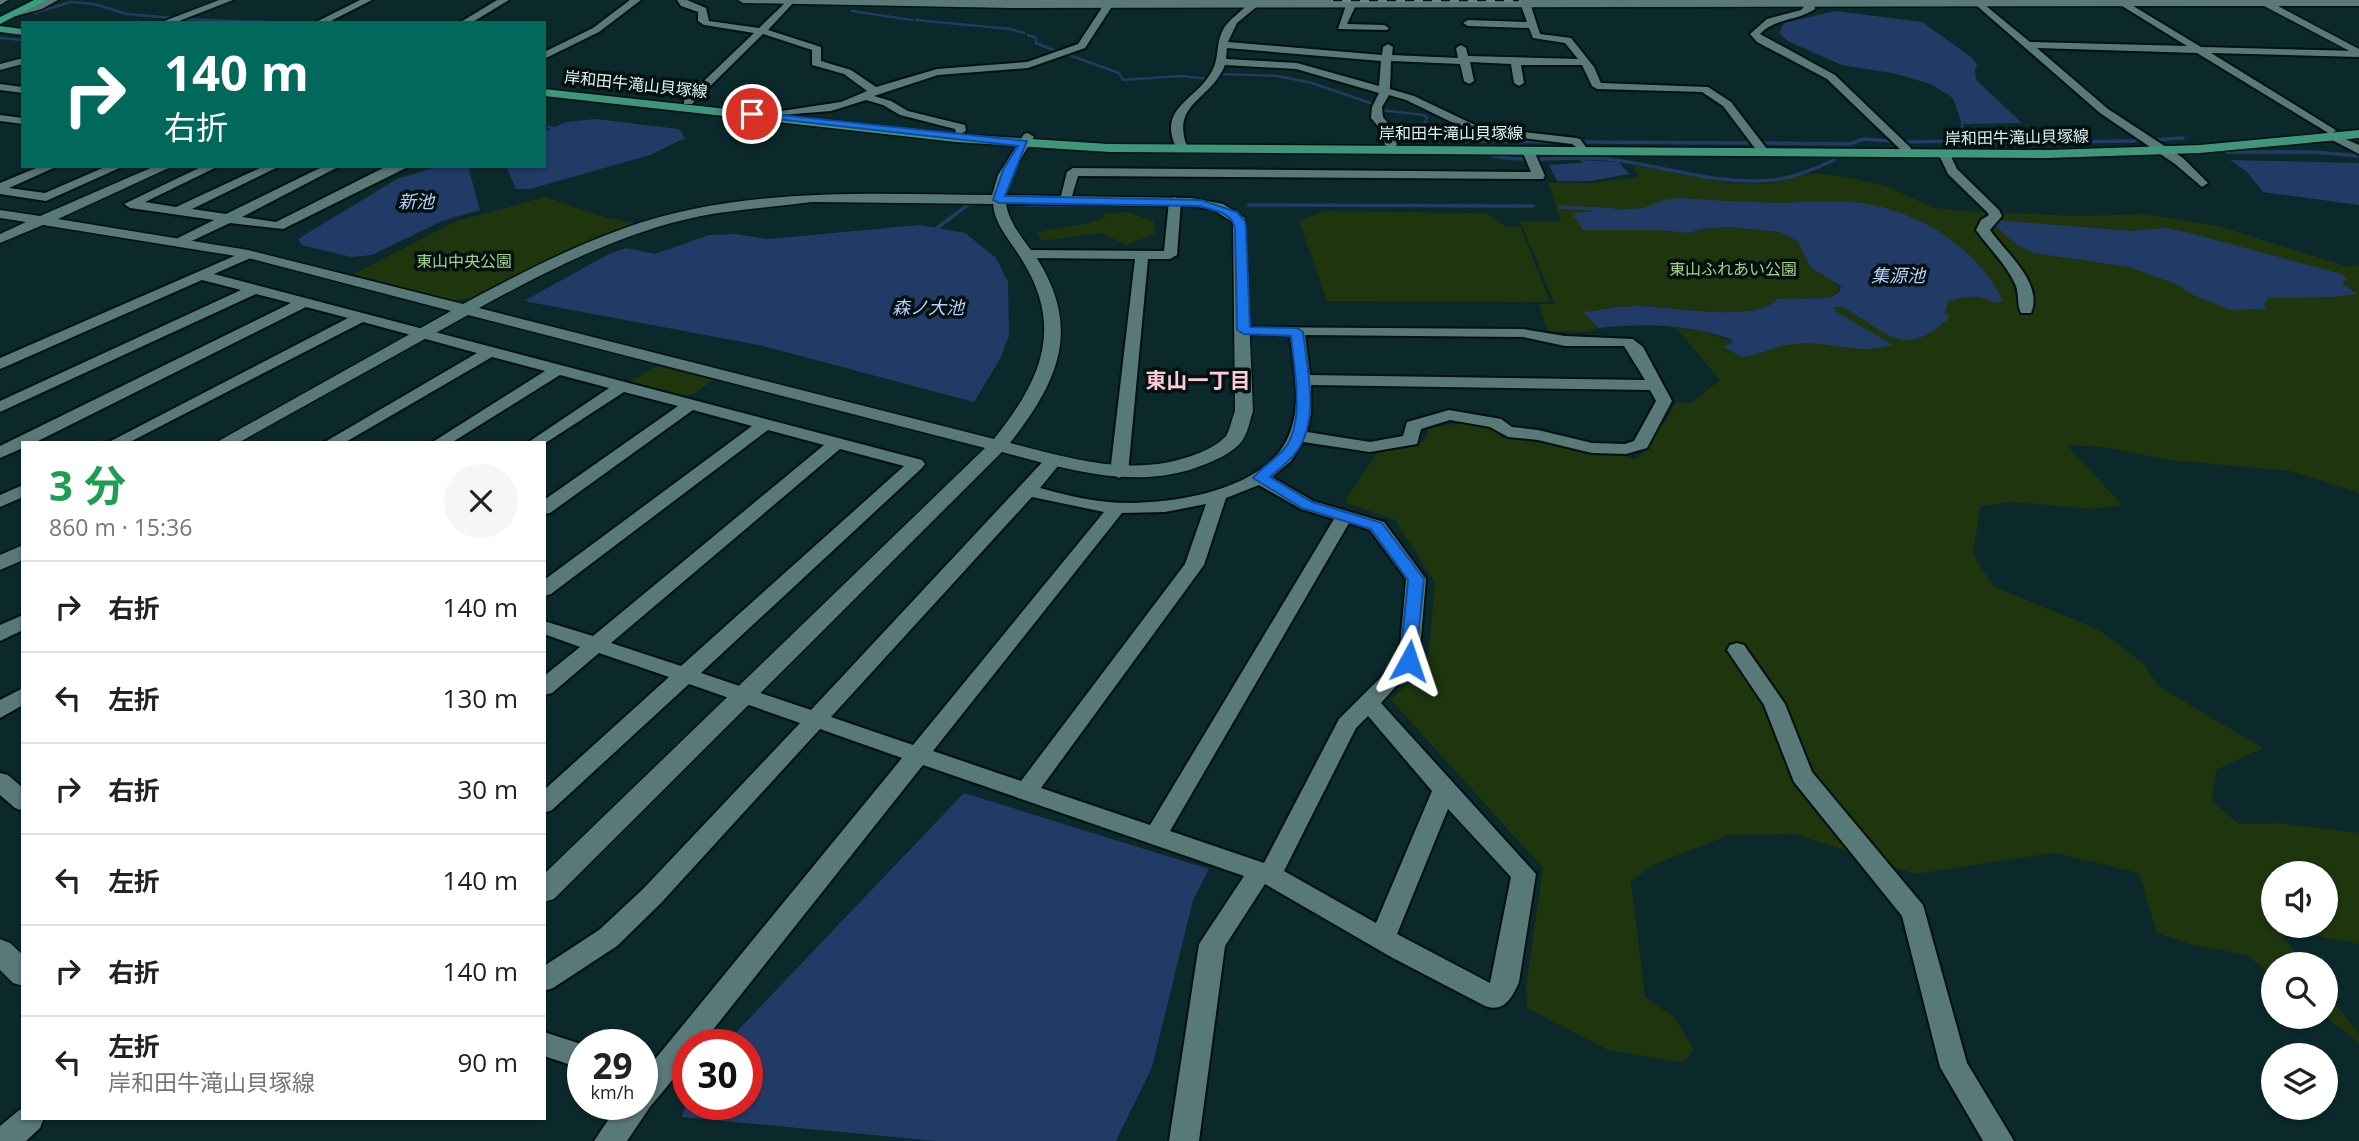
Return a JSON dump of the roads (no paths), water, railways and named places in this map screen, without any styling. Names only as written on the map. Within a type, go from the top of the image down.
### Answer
[{"type":"highway","points":[[1,4],[11,0]]},
{"type":"highway","points":[[1,4],[21,0]]},
{"type":"highway","points":[[0,18],[32,0]]},
{"type":"highway","points":[[0,18],[50,2]]},
{"type":"main road","points":[[0,32],[21,34]]},
{"type":"main road","name":"岸和田牛滝山貝塚線","points":[[546,90],[688,102],[1026,140]]},
{"type":"main road","name":"岸和田牛滝山貝塚線","points":[[546,90],[1026,140],[1180,146],[1945,155],[2156,148],[2359,134]]},
{"type":"main road","name":"岸和田牛滝山貝塚線","points":[[2332,134],[2359,127]]},
{"type":"main road","name":"岸和田牛滝山貝塚線","points":[[1180,146],[1391,145],[1907,150],[2156,148]]},
{"type":"street","points":[[170,21],[228,0]]},
{"type":"street","points":[[323,21],[367,0]]},
{"type":"street","points":[[467,21],[504,0]]},
{"type":"street","points":[[546,55],[596,30],[636,0]]},
{"type":"street","points":[[682,0],[684,4],[703,10],[703,21],[707,23],[795,39],[810,45],[817,49],[816,64],[844,69],[862,78],[870,94],[904,113],[961,127],[960,131]]},
{"type":"street","points":[[743,0],[1108,5],[1255,2],[2359,3]]},
{"type":"street","points":[[688,102],[792,1]]},
{"type":"street","points":[[1180,146],[1175,132],[1177,118],[1217,72],[1221,62],[1222,44],[1234,20],[1255,2]]},
{"type":"street","points":[[1525,2],[1530,25],[1538,37],[1568,40],[1598,86],[1704,89],[1727,104],[1761,149]]},
{"type":"street","points":[[2122,2],[2359,150]]},
{"type":"street","points":[[2261,2],[2359,53]]},
{"type":"street","points":[[1347,3],[1341,27],[1384,28]]},
{"type":"street","points":[[1976,3],[2104,111],[2179,161],[2202,183]]},
{"type":"street","points":[[1811,4],[1812,8],[1805,13],[1772,19],[1755,34],[1760,40],[1831,78],[1907,150]]},
{"type":"street","points":[[785,113],[828,107],[937,72],[1028,65],[1083,46],[1108,5]]},
{"type":"street","points":[[1468,23],[1530,25]]},
{"type":"street","points":[[1222,44],[1386,57],[1515,61],[1581,58]]},
{"type":"street","points":[[2026,45],[2359,53]]},
{"type":"street","points":[[1461,47],[1469,81]]},
{"type":"street","points":[[1498,51],[1581,58]]},
{"type":"street","points":[[1386,57],[1430,71]]},
{"type":"street","points":[[1386,57],[1385,92],[1377,107],[1377,118],[1388,130],[1391,145]]},
{"type":"street","points":[[1515,61],[1519,83]]},
{"type":"street","points":[[0,67],[21,62]]},
{"type":"street","points":[[1221,62],[1289,65],[1410,98],[1476,130],[1576,141],[1580,147]]},
{"type":"street","points":[[0,87],[21,90]]},
{"type":"street","points":[[0,118],[21,121]]},
{"type":"street","points":[[546,889],[998,446],[1038,391],[1054,343],[1056,325],[1053,302],[1046,284],[1008,229],[999,200],[1009,168],[1026,140]]},
{"type":"street","points":[[1066,200],[1073,172],[1539,176],[1528,151]]},
{"type":"street","points":[[1945,155],[1952,171],[1993,210],[1996,216],[1986,223],[1983,230],[2019,279],[2028,297],[2026,310]]},
{"type":"street","points":[[0,189],[47,168]]},
{"type":"street","points":[[0,189],[46,197],[113,168]]},
{"type":"street","points":[[0,240],[162,168]]},
{"type":"street","points":[[209,168],[130,204],[278,226],[395,168]]},
{"type":"street","points":[[178,211],[270,168]]},
{"type":"street","points":[[181,242],[330,168]]},
{"type":"street","points":[[0,214],[248,254],[464,311],[998,446],[1119,473],[1178,468],[1213,454],[1234,439],[1244,411],[1240,221],[1233,214],[1212,205],[1175,201],[812,198],[700,212],[629,231],[539,269],[464,311],[425,333],[228,441]]},
{"type":"street","points":[[1027,254],[1170,255],[1175,201]]},
{"type":"street","points":[[0,364],[248,254]]},
{"type":"street","points":[[1119,473],[1142,255]]},
{"type":"street","points":[[201,275],[916,464],[546,802]]},
{"type":"street","points":[[0,407],[255,289]]},
{"type":"street","points":[[27,441],[305,302]]},
{"type":"street","points":[[119,441],[362,317]]},
{"type":"street","points":[[1244,330],[1523,333],[1564,341],[1628,342],[1634,346],[1664,401],[1641,444],[1633,448],[1592,447],[1538,435],[1508,432],[1496,423],[1449,415],[1413,426],[1410,440],[1370,447],[1298,436]]},
{"type":"street","points":[[1028,491],[1117,508],[1156,506],[1218,496],[1260,478],[1291,450],[1298,436],[1302,415],[1302,380],[1297,332]]},
{"type":"street","points":[[334,441],[491,351]]},
{"type":"street","points":[[442,441],[558,369]]},
{"type":"street","points":[[1302,380],[1656,385]]},
{"type":"street","points":[[538,441],[622,386]]},
{"type":"street","points":[[546,508],[691,404]]},
{"type":"street","points":[[546,588],[764,425]]},
{"type":"street","points":[[0,437],[21,444]]},
{"type":"street","points":[[0,453],[21,444]]},
{"type":"street","points":[[546,686],[836,444]]},
{"type":"street","points":[[546,979],[608,938],[643,905],[817,720],[1054,460]]},
{"type":"street","points":[[1184,1141],[1212,944],[1265,873],[1347,724],[1409,661],[1416,579],[1377,526],[1307,505],[1260,478]]},
{"type":"street","points":[[0,502],[21,491]]},
{"type":"street","points":[[1026,791],[1194,565],[1218,496]]},
{"type":"street","points":[[658,1074],[1117,508]]},
{"type":"street","points":[[1156,835],[1345,515]]},
{"type":"street","points":[[0,564],[21,552]]},
{"type":"street","points":[[0,634],[21,622]]},
{"type":"street","points":[[546,628],[1265,873],[1382,939],[1495,998],[1506,982],[1524,874],[1444,790],[1367,701]]},
{"type":"street","points":[[1737,650],[1774,704],[1802,776],[1914,912],[1954,1067],[1999,1141]]},
{"type":"street","points":[[0,710],[21,696]]},
{"type":"street","points":[[1382,939],[1444,790]]},
{"type":"street","points":[[0,951],[21,972]]},
{"type":"street","points":[[546,1045],[567,1052]]},
{"type":"street","points":[[5,1141],[28,1120]]},
{"type":"street","points":[[609,1141],[624,1120]]},
{"type":"water","points":[[1835,11],[1922,22],[1971,57],[1977,65],[1976,80],[2022,123],[1962,124],[1953,98],[1931,84],[1892,73],[1842,65],[1788,41],[1779,33],[1784,23]]},
{"type":"water","points":[[595,119],[679,129],[685,138],[650,155],[530,189],[516,189],[507,168],[546,168],[546,131],[566,122]]},
{"type":"water","points":[[1580,160],[1619,162],[1629,174],[1591,181],[1557,181],[1549,165],[1582,163]]},
{"type":"water","points":[[2230,160],[2359,163],[2359,205],[2263,192],[2247,172]]},
{"type":"water","name":"新池","points":[[433,168],[469,168],[480,210],[442,221],[372,255],[351,257],[302,245],[298,239],[397,179]]},
{"type":"water","name":"集源池","points":[[1679,198],[1776,203],[1851,202],[1897,212],[1940,232],[1959,246],[1977,263],[2003,301],[1994,303],[1971,297],[1948,301],[1945,313],[1950,317],[1919,338],[1907,340],[1884,333],[1842,307],[1834,307],[1835,311],[1893,345],[1866,349],[1807,343],[1781,346],[1742,357],[1724,347],[1733,342],[1730,339],[1698,330],[1649,325],[1599,328],[1583,312],[1637,306],[1711,312],[1751,311],[1777,299],[1830,298],[1839,292],[1841,286],[1810,267],[1798,241],[1780,232],[1729,227],[1688,233],[1657,230],[1583,230],[1572,213],[1644,208],[1663,200]]},
{"type":"water","points":[[1994,220],[2131,231],[2164,228],[2190,233],[2341,274],[2347,279],[2342,283],[2357,294],[2269,298],[2264,304],[2266,309],[2231,310],[2193,295],[2176,284],[2129,267],[2034,253],[2020,247],[1994,225]]},
{"type":"water","name":"森ノ大池","points":[[920,225],[965,233],[996,258],[1008,282],[1009,336],[1000,359],[974,402],[759,345],[524,301],[609,254],[626,248],[655,254],[709,235],[735,234],[768,239]]},
{"type":"water","points":[[964,793],[1209,869],[1193,900],[1152,1067],[1116,1141],[936,1141],[714,1120],[763,1120],[763,1029],[739,1029]]},
{"type":"waterway","points":[[34,13],[71,2],[94,4],[127,14],[172,18]]},
{"type":"waterway","points":[[852,11],[912,20]]},
{"type":"waterway","points":[[181,19],[237,21]]},
{"type":"waterway","points":[[916,20],[1010,29],[1024,33]]},
{"type":"waterway","points":[[1028,35],[1036,38],[1036,43],[1061,53]]},
{"type":"waterway","points":[[0,38],[21,40]]},
{"type":"waterway","points":[[1066,54],[1119,73],[1123,80],[1181,76],[1210,79]]},
{"type":"waterway","points":[[1221,74],[1277,76],[1312,83],[1376,105]]},
{"type":"waterway","points":[[1380,107],[1380,110],[1424,115],[1427,118],[1423,128],[1425,130],[1447,135]]},
{"type":"waterway","points":[[1902,142],[1962,141],[1962,124]]},
{"type":"waterway","points":[[548,127],[553,128]]},
{"type":"waterway","points":[[1440,134],[1469,141],[1558,142]]},
{"type":"waterway","points":[[2151,140],[2183,138]]},
{"type":"waterway","points":[[1763,143],[1850,144],[1863,139],[1890,141]]},
{"type":"waterway","points":[[1972,143],[2136,141]]},
{"type":"waterway","points":[[1582,142],[1752,143]]},
{"type":"waterway","points":[[2227,152],[2314,152],[2359,156]]},
{"type":"waterway","points":[[1494,156],[1522,159],[1607,159],[1710,178],[1752,181],[1789,177],[1834,160]]},
{"type":"waterway","points":[[937,228],[969,204],[974,204]]},
{"type":"waterway","points":[[1026,205],[1142,205]]},
{"type":"waterway","points":[[1248,205],[1533,206]]},
{"type":"waterway","points":[[1560,207],[1614,210]]},
{"type":"railway","points":[[1333,0],[1519,0]]},
{"type":"district","name":"東山一丁目","points":[[1198,380]]},
{"type":"park label","name":"東山中央公園","points":[[464,261]]},
{"type":"park label","name":"東山ふれあい公園","points":[[1733,269]]}]
